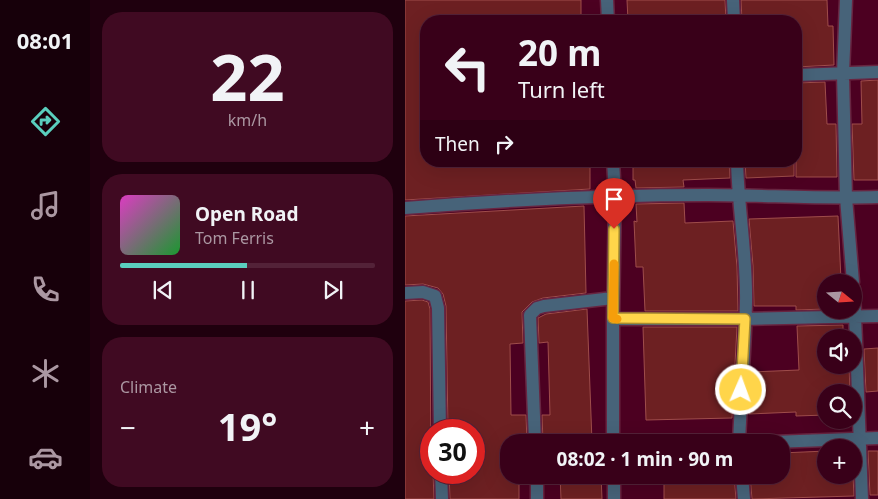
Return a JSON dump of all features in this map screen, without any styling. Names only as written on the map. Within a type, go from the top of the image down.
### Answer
[{"type":"street","points":[[607,0],[608,15]]},
{"type":"street","points":[[733,0],[734,15]]},
{"type":"street","points":[[846,0],[843,74],[846,198],[852,274]]},
{"type":"street","points":[[802,75],[878,72]]},
{"type":"street","points":[[613,167],[615,195],[613,434]]},
{"type":"street","points":[[737,167],[745,292],[739,434]]},
{"type":"street","points":[[405,208],[615,195],[878,197]]},
{"type":"street","points":[[405,292],[423,292],[435,296],[438,308],[440,419]]},
{"type":"street","points":[[535,434],[531,315],[537,308],[544,306],[613,298]]},
{"type":"street","points":[[863,316],[878,316]]},
{"type":"street","points":[[613,318],[745,319],[817,317]]},
{"type":"street","points":[[856,319],[860,439],[878,438]]},
{"type":"street","points":[[790,441],[817,440]]},
{"type":"street","points":[[441,484],[442,499]]},
{"type":"street","points":[[537,484],[537,499]]},
{"type":"street","points":[[614,484],[614,499]]},
{"type":"street","points":[[743,484],[744,499]]},
{"type":"street","points":[[862,484],[862,499]]},
{"type":"building","points":[[405,0],[581,0],[581,15],[420,15],[420,167],[590,167],[590,189],[405,200]]},
{"type":"building","points":[[627,0],[725,0],[726,15],[628,15]]},
{"type":"building","points":[[741,0],[827,0],[828,26],[833,26],[834,65],[802,67],[802,15],[742,15]]},
{"type":"building","points":[[878,80],[878,180],[854,180],[852,124],[862,124],[861,81]]},
{"type":"building","points":[[825,82],[827,124],[836,124],[837,177],[796,177],[796,167],[802,167],[802,83]]},
{"type":"building","points":[[633,167],[729,167],[730,178],[683,180],[684,187],[636,188],[635,180],[633,180]]},
{"type":"building","points":[[745,167],[794,167],[794,176],[746,178]]},
{"type":"building","points":[[684,203],[685,223],[733,221],[738,311],[645,311],[643,267],[636,267],[634,221],[637,222],[636,204]]},
{"type":"building","points":[[584,206],[586,293],[543,298],[532,302],[522,312],[523,343],[510,344],[511,415],[526,415],[527,434],[500,434],[500,484],[519,484],[519,499],[450,499],[449,484],[485,484],[485,419],[448,419],[446,306],[443,294],[438,288],[423,284],[405,285],[405,216]]},
{"type":"building","points":[[838,216],[841,274],[817,274],[817,309],[796,310],[796,306],[754,306],[749,219]]},
{"type":"building","points":[[422,300],[428,302],[430,309],[431,419],[420,419],[420,484],[433,484],[434,499],[405,499],[405,301]]},
{"type":"building","points":[[587,309],[592,434],[543,434],[542,415],[550,415],[548,342],[539,343],[538,318],[546,314]]},
{"type":"building","points":[[843,325],[843,329],[817,329],[817,374],[849,374],[850,384],[817,384],[817,415],[796,416],[796,412],[749,414],[751,372],[799,370],[797,326]]},
{"type":"building","points":[[643,327],[737,327],[732,418],[646,420]]},
{"type":"building","points":[[878,348],[878,391],[866,392],[864,349]]},
{"type":"building","points":[[817,451],[817,484],[853,484],[854,496],[752,499],[751,484],[790,484],[790,453]]},
{"type":"building","points":[[868,451],[878,451],[878,495],[870,495]]},
{"type":"building","points":[[560,484],[601,484],[602,499],[561,499]]},
{"type":"building","points":[[664,484],[735,484],[736,499],[664,499]]},
{"type":"slow traffic","points":[[614,264],[613,318],[617,319]]},
{"type":"route","points":[[614,229],[613,318],[745,319],[741,390]]}]
